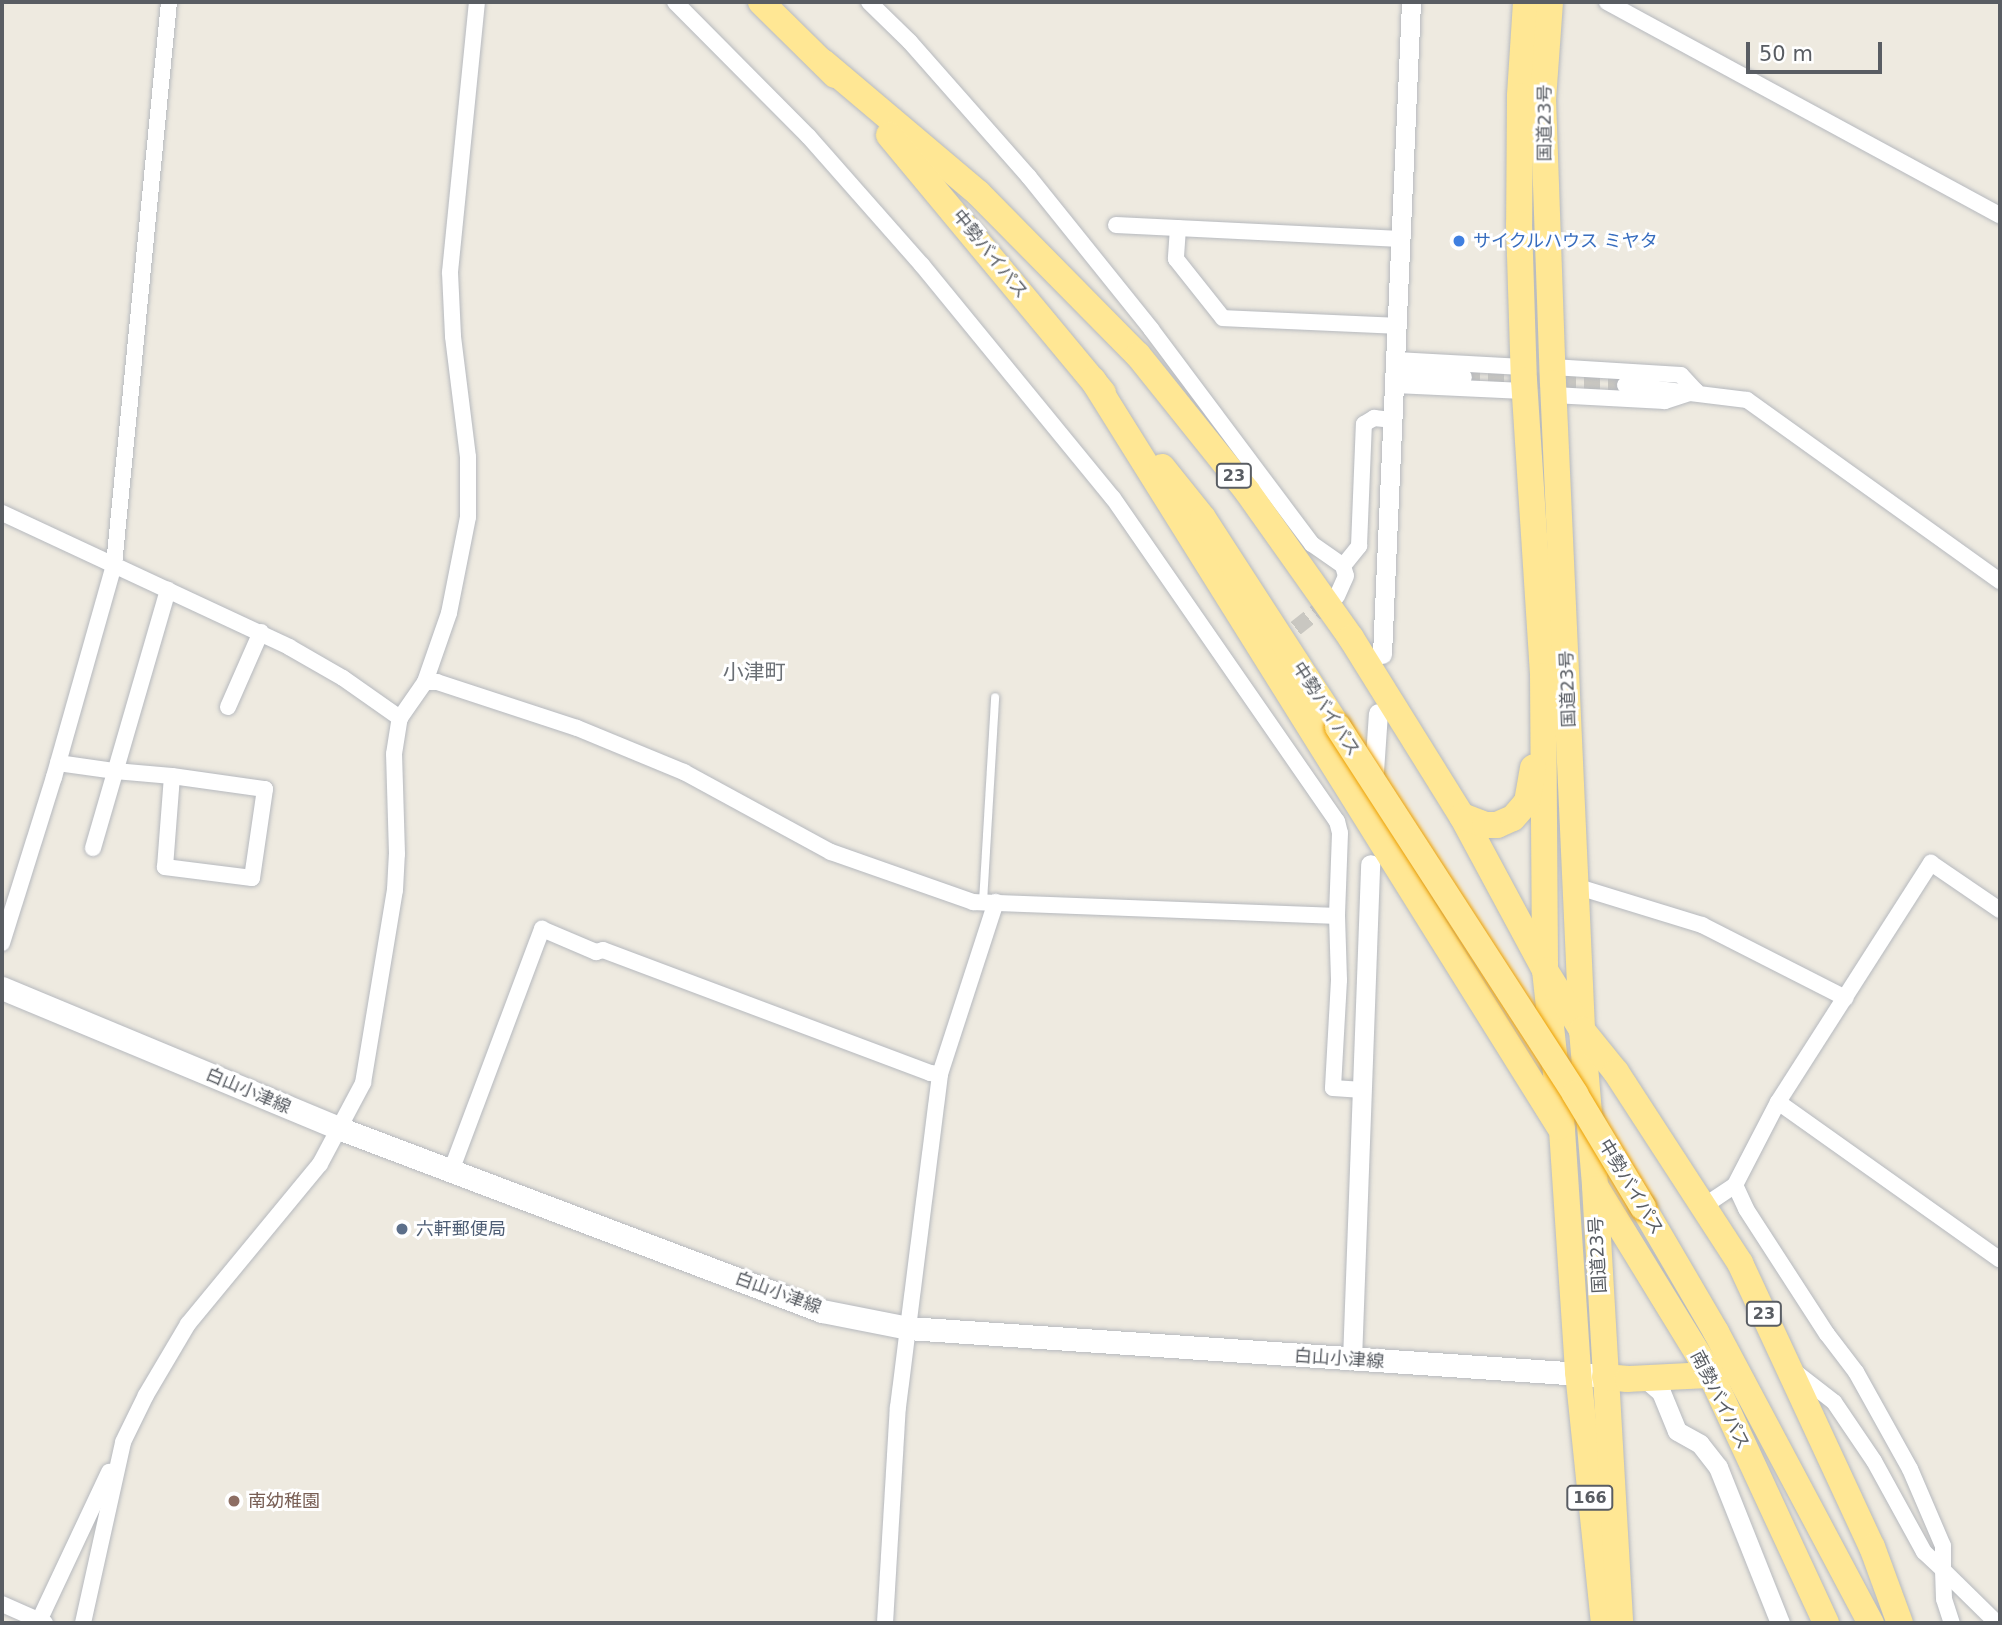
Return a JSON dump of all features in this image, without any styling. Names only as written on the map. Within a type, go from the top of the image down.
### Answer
[{"type":"highway","name":"中勢バイパス","points":[[761,2],[823,62],[922,171],[1203,518],[1575,1094],[1716,1332],[1871,1623]]},
{"type":"highway","name":"国道23号","points":[[1526,2],[1520,96],[1519,224],[1524,379],[1543,676],[1545,970],[1562,1130],[1578,1372]]},
{"type":"highway","name":"国道23号","points":[[1550,2],[1543,99],[1553,395],[1582,1030],[1595,1186],[1605,1377]]},
{"type":"highway","name":"23","points":[[823,62],[978,193],[1138,355],[1247,491],[1351,638],[1462,816],[1545,970],[1582,1030],[1616,1072],[1740,1263],[1872,1546],[1900,1623]]},
{"type":"highway","name":"23","points":[[1093,380],[1595,1186]]},
{"type":"highway","points":[[1462,816],[1485,825],[1497,825],[1513,818],[1527,802],[1543,676]]},
{"type":"highway","name":"23","points":[[1577,923],[1596,1027],[1616,1072]]},
{"type":"highway","name":"南勢バイパス","points":[[1595,1186],[1704,1376],[1826,1623]]},
{"type":"highway","name":"166","points":[[1578,1372],[1604,1623]]},
{"type":"highway","points":[[1605,1377],[1704,1376]]},
{"type":"highway","name":"166","points":[[1605,1377],[1620,1623]]},
{"type":"highway","name":"中勢バイパス","points":[[1798,1484],[1855,1623]]},
{"type":"main road","name":"白山小津線","points":[[2,988],[341,1129],[822,1311],[908,1328],[1352,1360],[1578,1372],[1605,1377]]},
{"type":"street","points":[[2,943],[58,763],[114,565],[169,2]]},
{"type":"street","points":[[2,1604],[41,1622],[123,1441],[188,1324],[299,1192],[341,1129],[363,1083],[395,890],[397,854],[394,754],[400,718],[425,682],[449,613],[468,517],[468,457],[453,336],[450,272],[477,2]]},
{"type":"street","points":[[675,2],[808,137],[922,265],[1113,498],[1337,821],[1340,833],[1337,916],[1339,980],[1333,1088],[1363,1090]]},
{"type":"street","points":[[869,2],[909,42],[1029,177],[1151,329],[1312,544],[1343,566],[1346,576],[1337,596]]},
{"type":"street","points":[[1382,654],[1411,2]]},
{"type":"street","points":[[1607,2],[2000,215]]},
{"type":"street","points":[[1116,225],[1401,239]]},
{"type":"street","points":[[1178,228],[1176,259],[1223,318],[1398,326]]},
{"type":"street","points":[[1552,368],[1681,375],[1696,391]]},
{"type":"street","points":[[1396,373],[1524,379]]},
{"type":"street","points":[[1396,373],[1524,379]]},
{"type":"street","points":[[1396,373],[1464,377]]},
{"type":"street","points":[[1625,385],[1696,391],[1747,400],[2000,581]]},
{"type":"street","points":[[1553,395],[1665,401],[1696,391]]},
{"type":"street","points":[[1343,566],[1359,546],[1364,424],[1374,418],[1394,420]]},
{"type":"street","points":[[2,513],[261,632],[343,678],[400,718]]},
{"type":"street","points":[[93,848],[168,590]]},
{"type":"street","points":[[228,707],[261,632]]},
{"type":"street","points":[[1238,676],[1256,660]]},
{"type":"street","points":[[425,682],[437,682],[577,728],[684,772],[831,852],[973,902],[1337,916]]},
{"type":"street","points":[[1373,795],[1378,713]]},
{"type":"street","points":[[58,763],[172,776],[265,789],[252,878],[165,867],[172,776]]},
{"type":"street","points":[[1704,1206],[1735,1185],[1778,1102],[1931,863],[2000,910]]},
{"type":"street","points":[[1352,1360],[1370,864]]},
{"type":"street","points":[[1575,886],[1702,925],[1845,998]]},
{"type":"street","points":[[884,1623],[898,1407],[940,1074],[989,902]]},
{"type":"street","points":[[451,1171],[542,929],[596,952],[603,950],[930,1073],[940,1074]]},
{"type":"street","points":[[1778,1102],[2000,1260]]},
{"type":"street","points":[[1735,1185],[1746,1209],[1827,1334],[1856,1372],[1910,1469],[1943,1546],[1944,1599],[1952,1623]]},
{"type":"street","points":[[1789,1368],[1834,1402],[1888,1484],[1924,1552],[1997,1623]]},
{"type":"street","points":[[1669,1414],[1681,1390],[1704,1376]]},
{"type":"street","points":[[1645,1378],[1661,1392],[1677,1431],[1700,1444],[1718,1467],[1780,1623]]},
{"type":"street","points":[[83,1623],[123,1441]]},
{"type":"lane","points":[[989,902],[995,697]]},
{"type":"tunnel","points":[[1464,377],[1625,385]]},
{"type":"tunnel","points":[[1277,643],[1334,598]]},
{"type":"place","name":"サイクルハウス ミヤタ","points":[[1459,241]]},
{"type":"place","name":"六軒郵便局","points":[[402,1229]]},
{"type":"place","name":"南幼稚園","points":[[234,1501]]},
{"type":"district","name":"小津町","points":[[754,672]]}]
